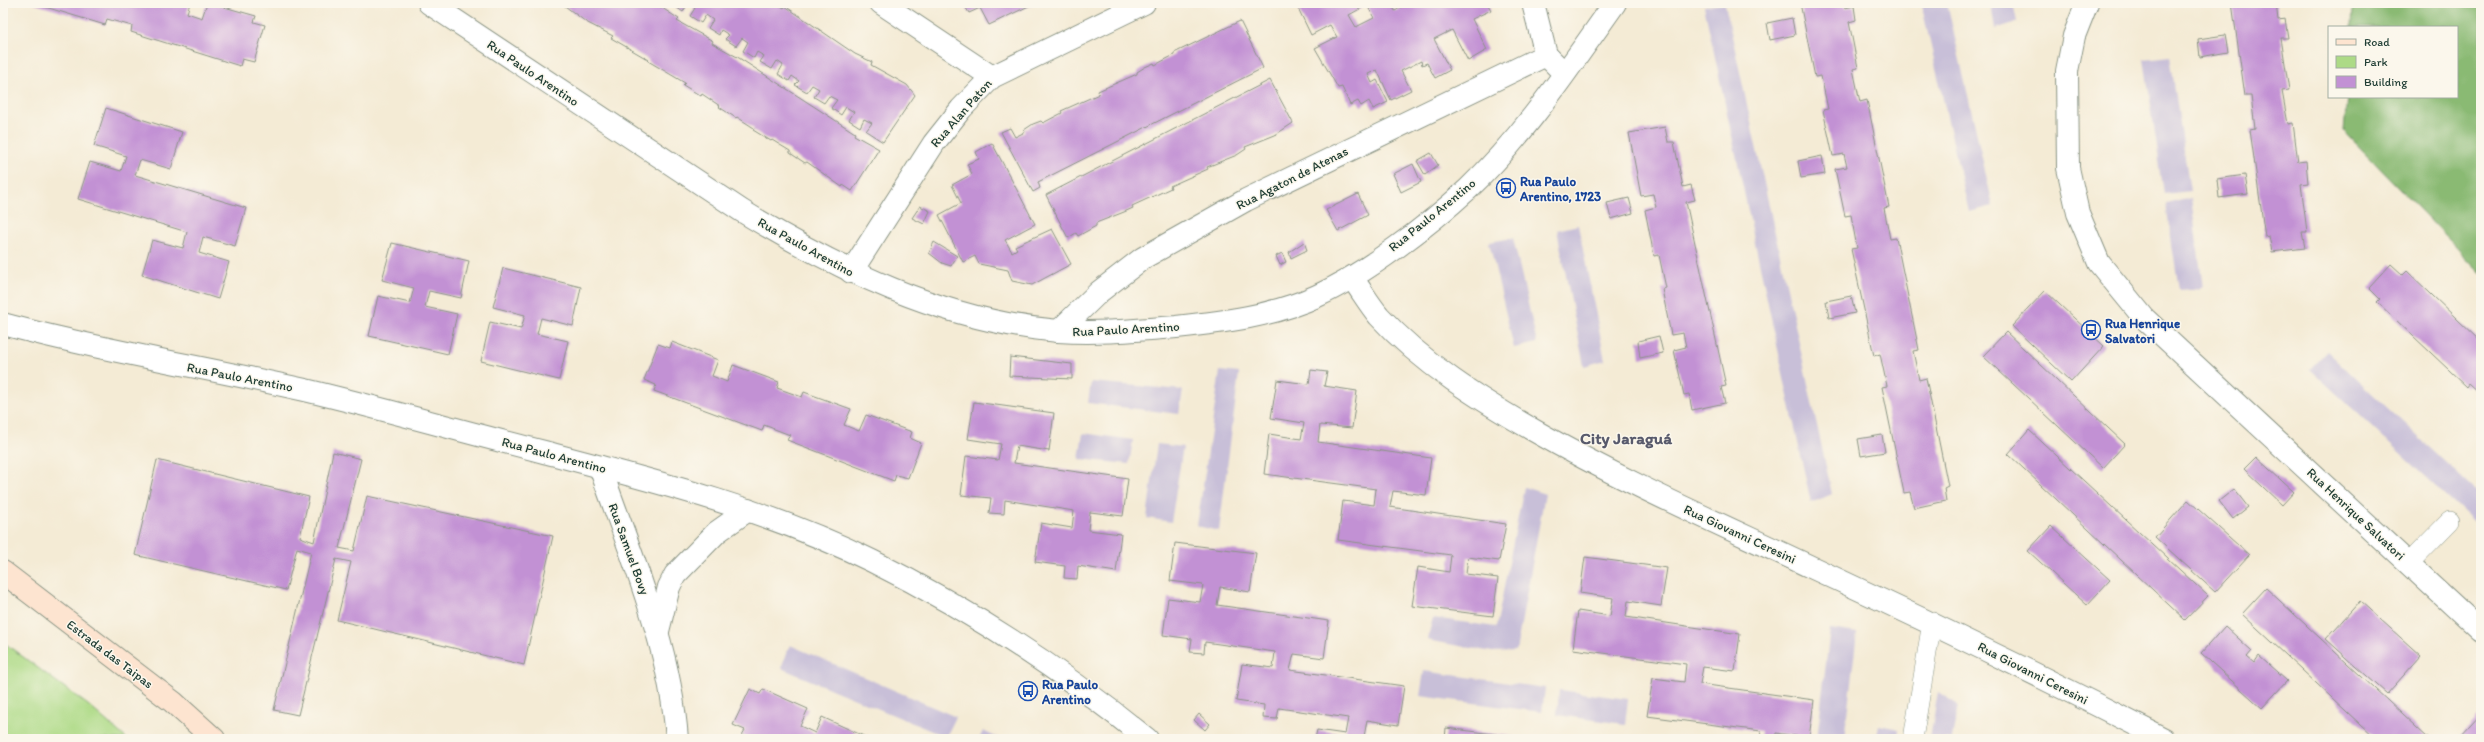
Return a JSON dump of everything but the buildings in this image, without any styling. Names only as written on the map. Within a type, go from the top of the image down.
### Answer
[{"type":"main road","name":"Estrada das Taipas","points":[[3,572],[173,702],[214,739]]},
{"type":"street","name":"Rua Paulo Arentino","points":[[429,3],[742,211],[793,242],[851,272],[920,300],[961,313],[1002,323],[1059,331],[1128,331],[1206,324],[1270,313],[1316,296],[1352,278],[1407,238],[1468,189],[1508,145],[1564,73],[1615,3]]},
{"type":"street","points":[[881,3],[992,76]]},
{"type":"street","name":"Rua Alan Paton","points":[[851,272],[934,144],[961,109],[992,76],[1144,3]]},
{"type":"street","points":[[1533,3],[1546,55],[1564,73]]},
{"type":"street","name":"Rua Henrique Salvatori","points":[[2087,3],[2074,36],[2067,71],[2068,168],[2078,214],[2099,263],[2144,318],[2481,631]]},
{"type":"street","name":"Rua Agaton de Atenas","points":[[1059,331],[1099,292],[1143,258],[1246,200],[1546,55]]},
{"type":"street","name":"Rua Giovanni Ceresini","points":[[1352,278],[1378,315],[1403,339],[1484,402],[1638,487],[1932,622],[2164,739]]},
{"type":"street","name":"Rua Paulo Arentino","points":[[3,324],[100,348],[304,390],[600,467],[748,510],[872,561],[959,610],[1090,695],[1147,739]]},
{"type":"street","name":"Rua Samuel Bovy","points":[[600,467],[658,631],[675,705],[677,739]]},
{"type":"street","name":"Rua Samuel Bovy","points":[[658,631],[669,587],[675,574],[717,532],[748,510]]},
{"type":"lane","points":[[2409,563],[2450,521]]},
{"type":"lane","points":[[1913,739],[1932,622]]},
{"type":"shaded area","points":[[1921,3],[1947,3],[1993,206],[1969,212]]},
{"type":"shaded area","points":[[1991,3],[2013,3],[2017,22],[1995,29]]},
{"type":"shaded area","points":[[1725,4],[1832,494],[1811,503],[1704,6]]},
{"type":"shaded area","points":[[2170,56],[2190,191],[2164,194],[2144,59]]},
{"type":"shaded area","points":[[2191,198],[2203,288],[2179,290],[2166,204]]},
{"type":"shaded area","points":[[1578,225],[1605,360],[1584,366],[1557,230]]},
{"type":"shaded area","points":[[1513,238],[1537,343],[1514,348],[1489,242]]},
{"type":"shaded area","points":[[2327,351],[2481,496],[2481,528],[2310,369]]},
{"type":"shaded area","points":[[1220,371],[1239,373],[1219,531],[1197,526]]},
{"type":"shaded area","points":[[1091,382],[1183,390],[1179,414],[1088,403]]},
{"type":"shaded area","points":[[1083,433],[1133,440],[1129,464],[1079,459]]},
{"type":"shaded area","points":[[1157,444],[1183,447],[1171,522],[1147,518]]},
{"type":"shaded area","points":[[1524,487],[1545,494],[1516,651],[1492,652],[1427,640],[1433,618],[1496,627],[1495,633]]},
{"type":"shaded area","points":[[1830,629],[1857,633],[1844,739],[1817,739]]},
{"type":"shaded area","points":[[790,645],[956,717],[946,737],[781,668]]},
{"type":"shaded area","points":[[1424,671],[1545,688],[1542,712],[1420,696]]},
{"type":"shaded area","points":[[1559,690],[1628,699],[1625,724],[1557,715]]},
{"type":"shaded area","points":[[1938,692],[1958,705],[1952,739],[1930,739]]},
{"type":"shaded area","points":[[1879,725],[1899,729],[1898,739],[1876,739]]},
{"type":"shaded area","points":[[983,731],[1000,739],[979,739]]},
{"type":"green space","points":[[2353,3],[2481,3],[2481,273],[2344,131],[2347,98],[2458,98],[2458,26],[2352,26]]},
{"type":"green space","points":[[3,642],[88,705],[127,739],[3,739]]},
{"type":"place","name":"Rua Paulo Arentino, 1723","points":[[1506,188]]},
{"type":"place","name":"Rua Henrique Salvatori","points":[[2091,330]]},
{"type":"place","name":"Rua Paulo Arentino","points":[[1028,691]]},
{"type":"district","name":"City Jaraguá","points":[[1626,438]]}]
